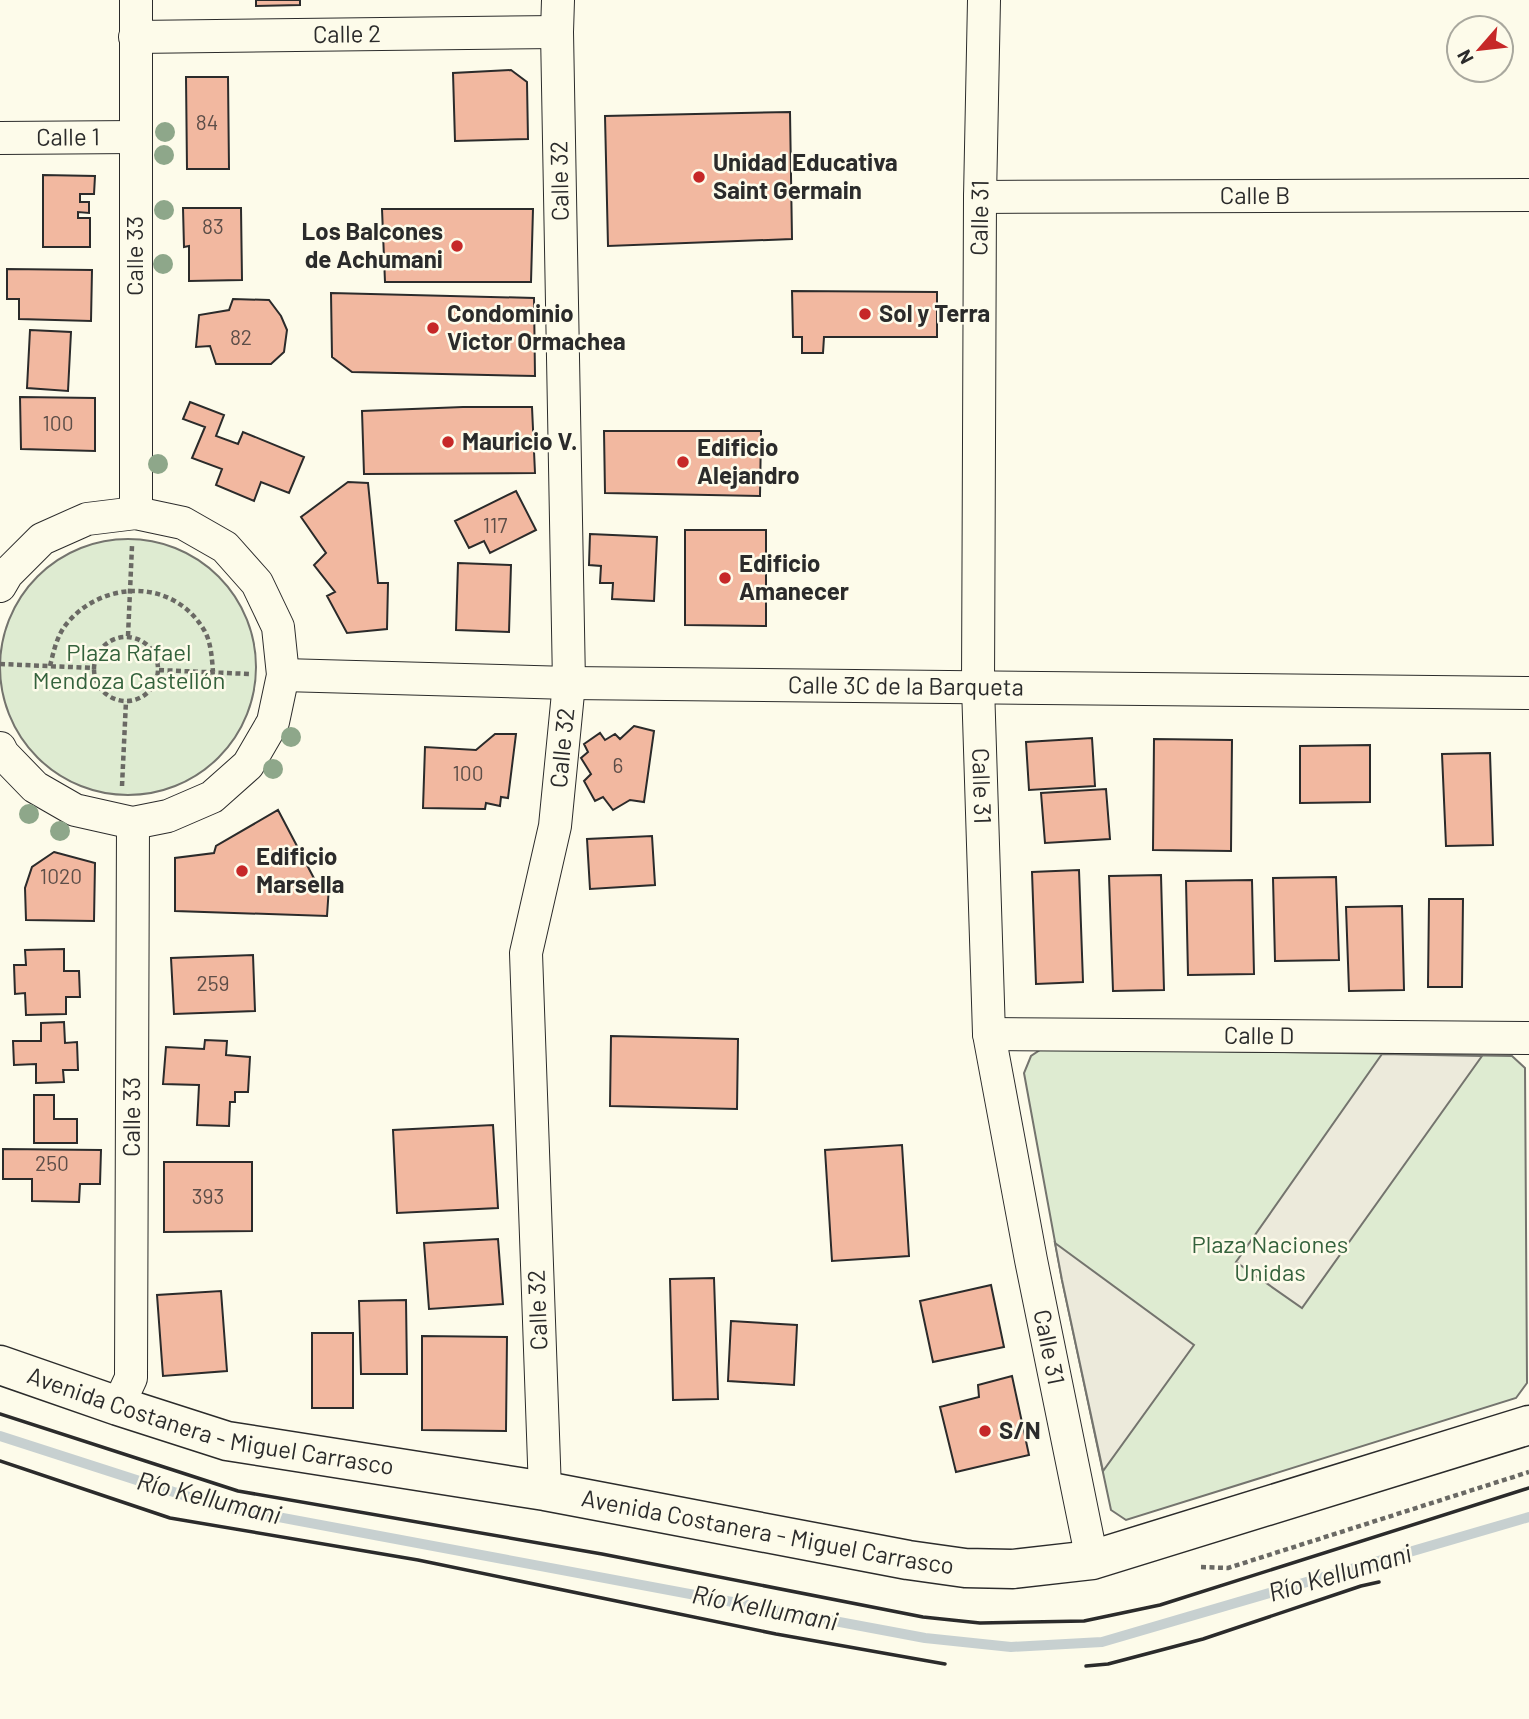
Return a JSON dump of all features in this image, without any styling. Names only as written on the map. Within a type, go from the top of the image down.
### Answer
[{"type":"street","name":"Calle 33","points":[[136,0],[136,513]]},
{"type":"street","name":"Calle 32","points":[[545,1491],[526,953],[555,826],[569,683],[556,32],[558,0]]},
{"type":"street","name":"Calle 31","points":[[984,0],[980,197],[978,686],[989,1034],[1031,1260],[1092,1560]]},
{"type":"street","name":"Calle 2","points":[[135,37],[556,32]]},
{"type":"street","name":"Calle 1","points":[[0,138],[135,137]]},
{"type":"street","name":"Calle B","points":[[980,197],[1529,195]]},
{"type":"street","points":[[0,586],[6,574],[42,539],[87,519],[136,513],[183,523],[225,547],[257,583],[278,627],[283,675],[273,722],[248,765],[212,797],[168,816],[133,823],[75,810],[35,788],[0,748]]},
{"type":"street","name":"Calle 3C de la Barqueta","points":[[283,675],[569,683],[1529,692]]},
{"type":"street","name":"Calle 33","points":[[118,1406],[131,1378],[133,823]]},
{"type":"street","name":"Calle D","points":[[989,1034],[1529,1038]]},
{"type":"street","name":"Avenida Costanera - Miguel Carrasco","points":[[0,1365],[227,1441],[545,1491],[908,1560],[965,1568],[1013,1569],[1092,1560],[1529,1425]]},
{"type":"path","points":[[128,636],[136,513]]},
{"type":"path","points":[[50,666],[55,645],[67,623],[85,606],[114,592],[130,590],[169,598],[191,614],[205,631],[213,673]]},
{"type":"path","points":[[128,636],[144,641],[152,648],[159,670],[152,689],[144,696],[126,701],[103,692],[97,683],[94,668],[98,652],[104,644],[128,636]]},
{"type":"path","points":[[0,664],[94,668]]},
{"type":"path","points":[[159,670],[283,675]]},
{"type":"path","points":[[126,701],[122,794],[133,823]]},
{"type":"green space","name":"Plaza Rafael Mendoza Castellón","points":[[115,539],[141,539],[165,544],[188,554],[219,576],[235,596],[251,630],[256,667],[251,704],[235,738],[219,758],[199,774],[165,790],[141,795],[115,795],[91,790],[68,780],[37,758],[21,738],[5,704],[0,680],[0,654],[5,630],[15,607],[37,576],[57,560],[91,544]]},
{"type":"green space","name":"Plaza Naciones Unidas","points":[[1043,1048],[1512,1056],[1525,1068],[1527,1383],[1516,1398],[1126,1520],[1111,1510],[1062,1280],[1024,1073],[1031,1056]]},
{"type":"shaded area","points":[[1382,1054],[1482,1056],[1302,1308],[1236,1262]]},
{"type":"shaded area","points":[[1055,1243],[1194,1345],[1103,1471],[1062,1280]]},
{"type":"building","points":[[256,0],[300,0],[300,5],[256,6]]},
{"type":"building","points":[[511,70],[527,82],[528,139],[455,141],[453,73]]},
{"type":"building","points":[[186,77],[228,77],[229,169],[187,169]]},
{"type":"building","name":"Unidad Educativa Saint Germain","points":[[790,112],[792,239],[608,246],[605,116]]},
{"type":"building","points":[[43,175],[95,176],[94,194],[80,194],[80,202],[89,202],[89,213],[78,212],[78,218],[90,218],[90,247],[43,247]]},
{"type":"building","points":[[183,208],[241,208],[242,280],[189,281],[189,246],[184,247]]},
{"type":"building","name":"Los Balcones de Achumani","points":[[382,209],[533,209],[531,282],[385,282]]},
{"type":"building","points":[[7,269],[92,270],[91,321],[19,319],[19,299],[7,299]]},
{"type":"building","name":"Sol y Terra","points":[[792,291],[937,292],[937,337],[824,337],[823,353],[802,353],[802,337],[793,337]]},
{"type":"building","name":"Condominio Victor Ormachea","points":[[331,293],[534,298],[535,376],[352,372],[332,357]]},
{"type":"building","points":[[233,299],[269,300],[281,316],[287,330],[284,352],[271,364],[216,364],[210,346],[196,347],[199,315],[229,310]]},
{"type":"building","points":[[30,330],[71,332],[68,391],[27,388]]},
{"type":"building","points":[[20,397],[95,398],[95,451],[21,449]]},
{"type":"building","points":[[190,402],[224,415],[216,436],[238,444],[243,432],[304,457],[289,493],[261,482],[254,501],[216,485],[222,469],[192,458],[205,427],[183,419]]},
{"type":"building","name":"Mauricio V.","points":[[532,407],[535,473],[364,474],[362,411]]},
{"type":"building","name":"Edificio Alejandro","points":[[604,431],[761,431],[760,496],[605,493]]},
{"type":"building","points":[[348,482],[368,483],[378,583],[388,583],[387,629],[347,633],[327,596],[335,592],[314,565],[326,553],[301,517]]},
{"type":"building","points":[[516,491],[536,530],[490,553],[484,541],[469,548],[455,521]]},
{"type":"building","name":"Edificio Amanecer","points":[[685,530],[766,530],[766,626],[685,625]]},
{"type":"building","points":[[590,534],[657,537],[654,601],[612,599],[613,583],[600,583],[601,566],[589,565]]},
{"type":"building","points":[[458,563],[511,565],[509,632],[456,630]]},
{"type":"building","points":[[634,726],[654,731],[644,802],[630,800],[613,810],[603,797],[595,801],[584,781],[591,774],[581,758],[588,752],[584,744],[600,733],[605,740],[615,734],[620,739]]},
{"type":"building","points":[[495,734],[516,734],[508,798],[501,797],[500,806],[486,803],[485,809],[423,808],[425,747],[476,750]]},
{"type":"building","points":[[1092,738],[1095,786],[1029,790],[1026,742]]},
{"type":"building","points":[[1154,739],[1232,740],[1231,851],[1153,850]]},
{"type":"building","points":[[1370,745],[1370,802],[1300,803],[1300,746]]},
{"type":"building","points":[[1490,753],[1493,845],[1446,846],[1442,754]]},
{"type":"building","points":[[1106,789],[1110,839],[1045,843],[1041,793]]},
{"type":"building","name":"Edificio Marsella","points":[[278,810],[317,884],[329,886],[327,916],[175,911],[175,858],[214,853],[216,846]]},
{"type":"building","points":[[652,836],[655,885],[590,889],[587,839]]},
{"type":"building","points":[[54,852],[95,863],[94,921],[26,920],[25,888],[32,867]]},
{"type":"building","points":[[1079,870],[1083,982],[1036,984],[1032,872]]},
{"type":"building","points":[[1161,875],[1164,990],[1113,991],[1109,876]]},
{"type":"building","points":[[1336,877],[1339,960],[1275,961],[1273,878]]},
{"type":"building","points":[[1252,880],[1254,974],[1188,975],[1186,881]]},
{"type":"building","points":[[1429,899],[1463,899],[1462,987],[1428,987]]},
{"type":"building","points":[[1402,906],[1404,990],[1349,991],[1346,907]]},
{"type":"building","points":[[64,949],[64,971],[79,971],[80,997],[66,997],[66,1014],[26,1015],[25,993],[15,994],[14,965],[26,965],[25,950]]},
{"type":"building","points":[[253,955],[255,1011],[174,1014],[171,958]]},
{"type":"building","points":[[64,1022],[65,1043],[77,1042],[78,1070],[63,1070],[64,1082],[36,1083],[36,1064],[14,1065],[13,1041],[41,1041],[41,1023]]},
{"type":"building","points":[[611,1036],[738,1039],[737,1109],[610,1106]]},
{"type":"building","points":[[205,1040],[227,1041],[226,1055],[250,1057],[248,1092],[235,1092],[235,1102],[230,1102],[229,1126],[197,1125],[199,1085],[163,1084],[166,1047],[204,1049]]},
{"type":"building","points":[[34,1095],[54,1095],[54,1119],[77,1119],[77,1143],[34,1143]]},
{"type":"building","points":[[493,1125],[498,1208],[397,1213],[393,1130]]},
{"type":"building","points":[[902,1145],[909,1256],[832,1261],[825,1150]]},
{"type":"building","points":[[3,1149],[101,1150],[100,1184],[80,1184],[79,1202],[32,1201],[32,1179],[3,1179]]},
{"type":"building","points":[[164,1162],[252,1162],[252,1231],[164,1232]]},
{"type":"building","points":[[498,1239],[503,1304],[429,1309],[424,1243]]},
{"type":"building","points":[[714,1278],[718,1399],[673,1400],[670,1279]]},
{"type":"building","points":[[991,1285],[1004,1347],[933,1362],[920,1301]]},
{"type":"building","points":[[221,1291],[227,1371],[163,1376],[157,1295]]},
{"type":"building","points":[[406,1300],[407,1374],[361,1374],[359,1301]]},
{"type":"building","points":[[731,1321],[797,1325],[794,1385],[728,1381]]},
{"type":"building","points":[[312,1333],[353,1333],[353,1408],[312,1408]]},
{"type":"building","points":[[422,1336],[507,1337],[506,1431],[422,1430]]},
{"type":"building","name":"S/N","points":[[1012,1376],[1029,1455],[956,1472],[940,1407],[979,1397],[978,1385]]},
{"type":"waterway","name":"Río Kellumani","points":[[0,1436],[214,1505],[925,1638],[1011,1647],[1102,1642],[1529,1517]]},
{"type":"wall","points":[[0,1414],[238,1491],[602,1554],[923,1617],[980,1623],[1084,1621],[1160,1605],[1529,1488]]},
{"type":"wall","points":[[0,1461],[170,1518],[418,1560],[776,1634],[945,1664]]},
{"type":"wall","points":[[1086,1666],[1108,1664],[1203,1639],[1379,1582]]},
{"type":"place","name":"Unidad Educativa Saint Germain","points":[[699,177]]},
{"type":"place","name":"Los Balcones de Achumani","points":[[457,246]]},
{"type":"place","name":"Sol y Terra","points":[[865,314]]},
{"type":"place","name":"Condominio Victor Ormachea","points":[[433,328]]},
{"type":"place","name":"Mauricio V.","points":[[448,442]]},
{"type":"place","name":"Edificio Alejandro","points":[[683,462]]},
{"type":"place","name":"Edificio Amanecer","points":[[725,578]]},
{"type":"place","name":"Edificio Marsella","points":[[242,871]]},
{"type":"place","name":"S/N","points":[[985,1431]]}]
